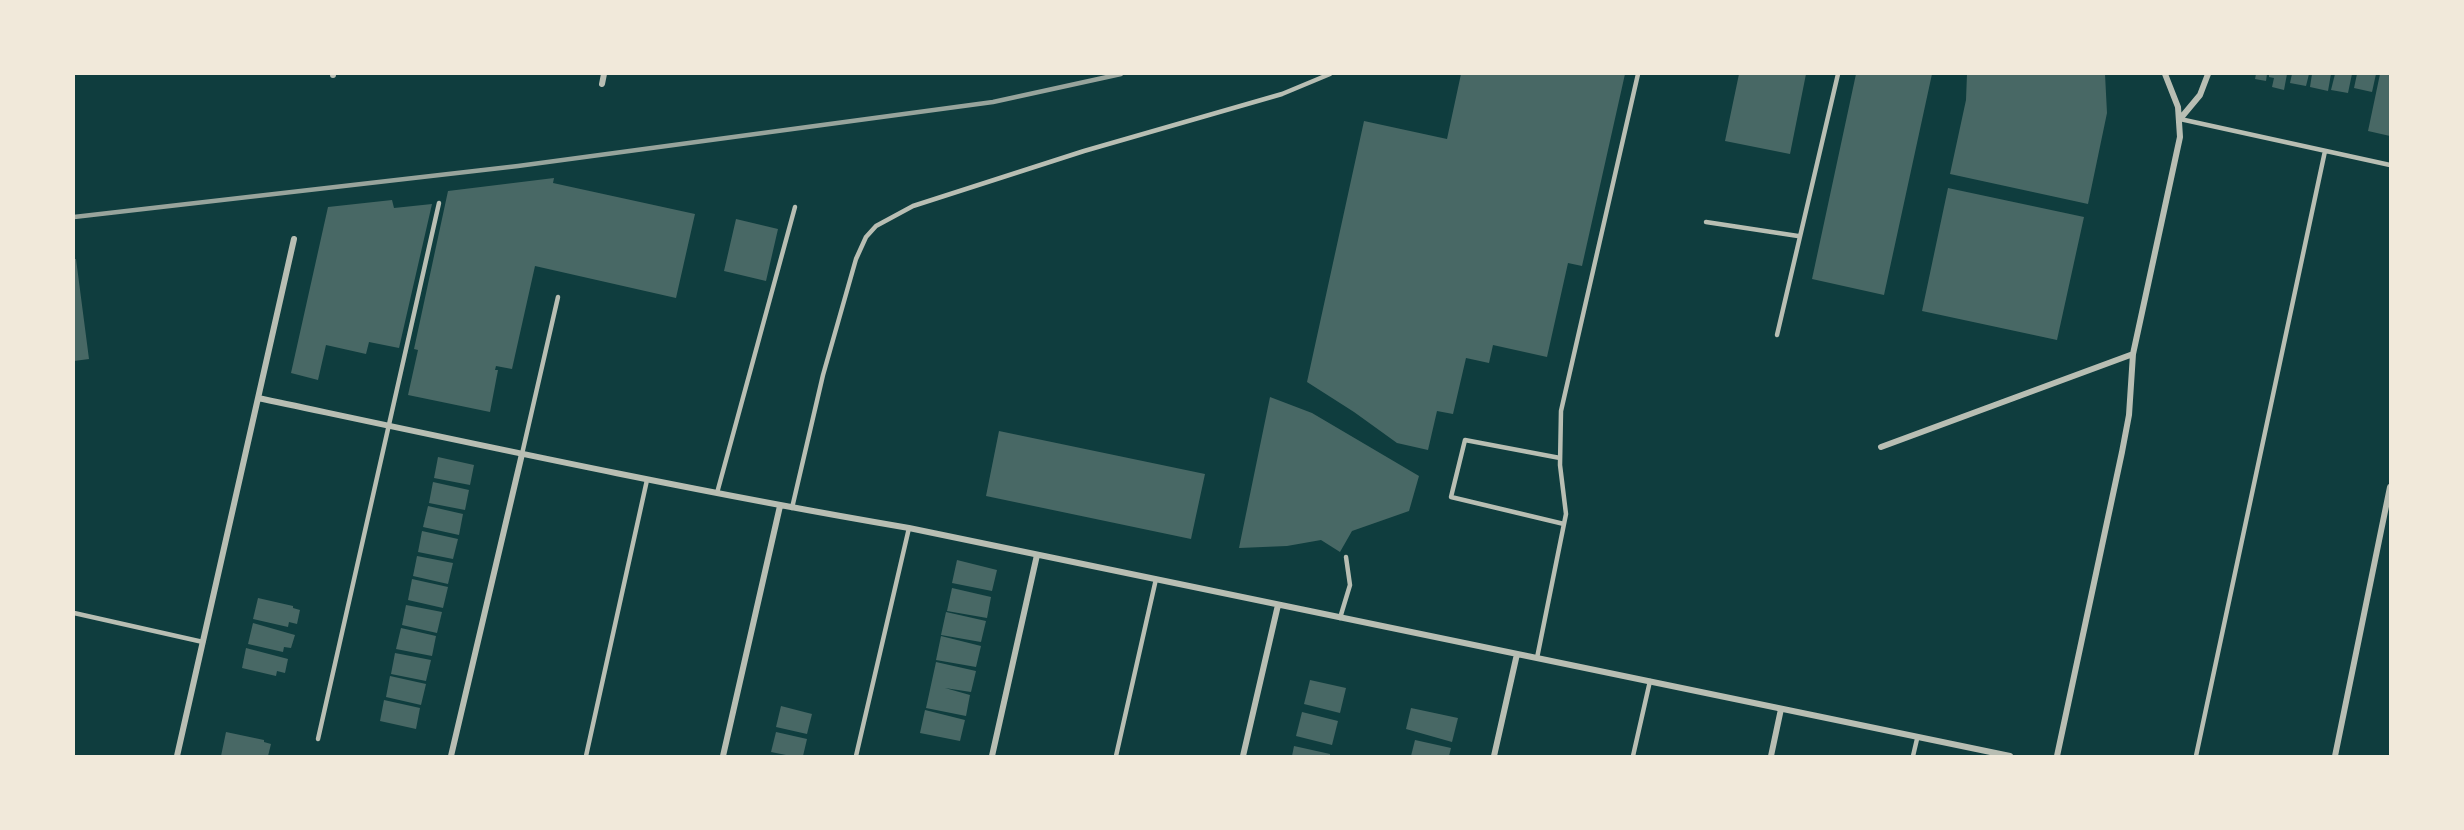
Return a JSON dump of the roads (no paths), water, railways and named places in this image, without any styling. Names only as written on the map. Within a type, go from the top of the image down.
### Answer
[{"type":"street","points":[[602,84],[604,74]]},
{"type":"street","points":[[2057,756],[2126,436],[2133,354],[2177,155],[2180,119],[2175,96],[2165,74]]},
{"type":"street","points":[[2180,119],[2200,95],[2208,74]]},
{"type":"street","points":[[177,756],[294,239]]},
{"type":"street","points":[[1881,447],[2133,354]]},
{"type":"street","points":[[258,398],[717,494],[909,528],[1650,681],[1917,739],[2010,756]]},
{"type":"street","points":[[451,756],[522,454]]},
{"type":"street","points":[[2335,756],[2391,487]]},
{"type":"street","points":[[723,756],[780,506]]},
{"type":"street","points":[[992,756],[1037,555]]},
{"type":"street","points":[[1243,756],[1278,605]]},
{"type":"street","points":[[1494,756],[1517,654]]},
{"type":"street","points":[[1771,756],[1781,709]]},
{"type":"lane","points":[[792,508],[823,375],[856,259],[866,237],[876,226],[913,206],[990,180],[1282,93],[1330,74]]},
{"type":"lane","points":[[1537,658],[1566,514],[1560,458],[1561,411],[1638,74]]},
{"type":"lane","points":[[1777,335],[1798,236],[1838,74]]},
{"type":"lane","points":[[2180,119],[2391,165]]},
{"type":"lane","points":[[2196,756],[2325,151]]},
{"type":"lane","points":[[318,739],[440,203]]},
{"type":"lane","points":[[717,494],[795,207]]},
{"type":"lane","points":[[1706,222],[1798,236]]},
{"type":"lane","points":[[522,454],[558,297]]},
{"type":"lane","points":[[1560,458],[1465,440],[1451,497],[1564,524]]},
{"type":"lane","points":[[586,756],[647,480]]},
{"type":"lane","points":[[856,756],[909,528]]},
{"type":"lane","points":[[1340,618],[1350,585],[1346,557]]},
{"type":"lane","points":[[1116,756],[1156,579]]},
{"type":"lane","points":[[74,613],[203,642]]},
{"type":"lane","points":[[1633,756],[1650,681]]},
{"type":"lane","points":[[1913,756],[1917,739]]},
{"type":"railway","points":[[74,217],[518,166],[993,102],[1121,74]]}]
